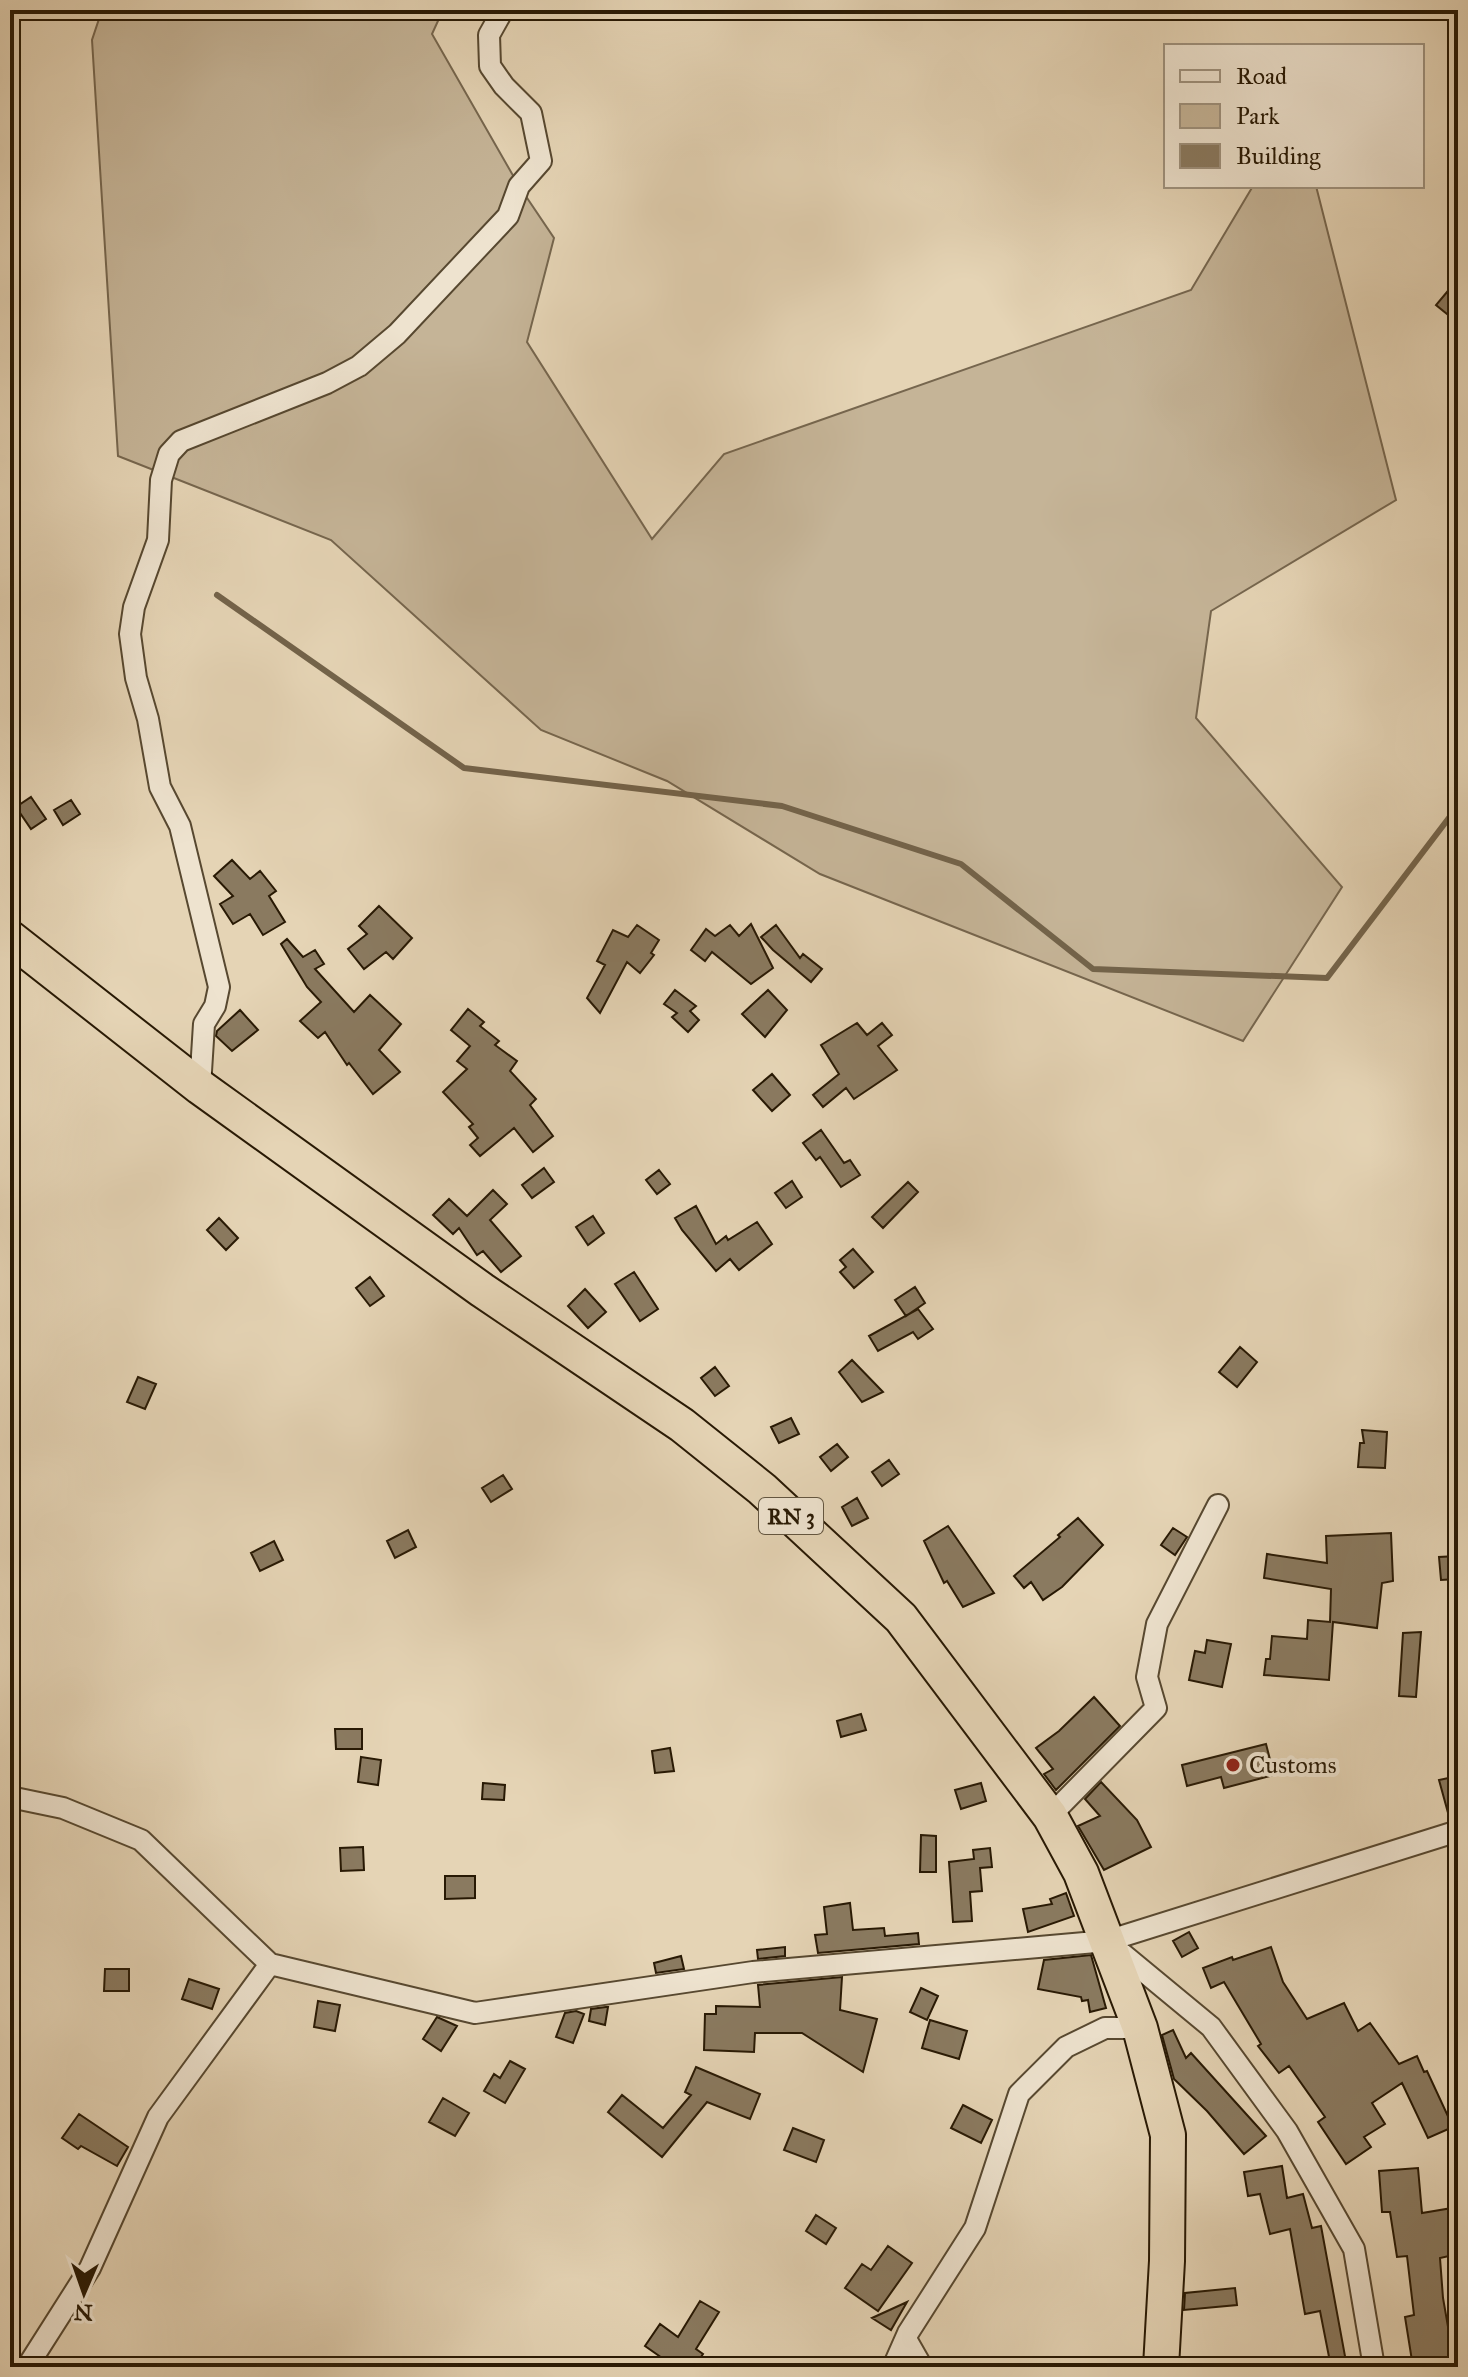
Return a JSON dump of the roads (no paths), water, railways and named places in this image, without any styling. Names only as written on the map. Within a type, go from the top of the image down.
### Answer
[{"type":"highway","name":"RN 3","points":[[10,938],[200,1087],[482,1290],[682,1425],[762,1489],[901,1618],[1050,1816],[1081,1873],[1140,2028],[1168,2135],[1167,2261],[1161,2367]]},
{"type":"street","points":[[200,1087],[204,1024],[215,1006],[219,987],[180,826],[160,787],[148,719],[136,678],[130,634],[134,607],[158,540],[161,480],[169,454],[181,441],[327,383],[359,366],[397,334],[508,216],[519,186],[541,161],[531,113],[504,86],[490,66],[489,35],[503,10]]},
{"type":"street","points":[[1050,1816],[1156,1708],[1147,1677],[1157,1624],[1218,1505]]},
{"type":"street","points":[[10,1797],[63,1808],[141,1840],[270,1964],[475,2013],[753,1972],[1107,1941],[1458,1831]]},
{"type":"street","points":[[1107,1941],[1211,2027],[1287,2131],[1354,2249],[1374,2367]]},
{"type":"street","points":[[27,2367],[90,2268],[158,2117],[270,1964]]},
{"type":"street","points":[[893,2367],[908,2333],[975,2228],[1019,2094],[1066,2047],[1105,2028],[1140,2028]]},
{"type":"street","points":[[908,2333],[906,2339],[922,2367]]},
{"type":"waterway","points":[[217,595],[464,768],[782,806],[961,864],[1093,969],[1327,978],[1458,806]]},
{"type":"place","name":"Customs","points":[[1233,1765]]}]
